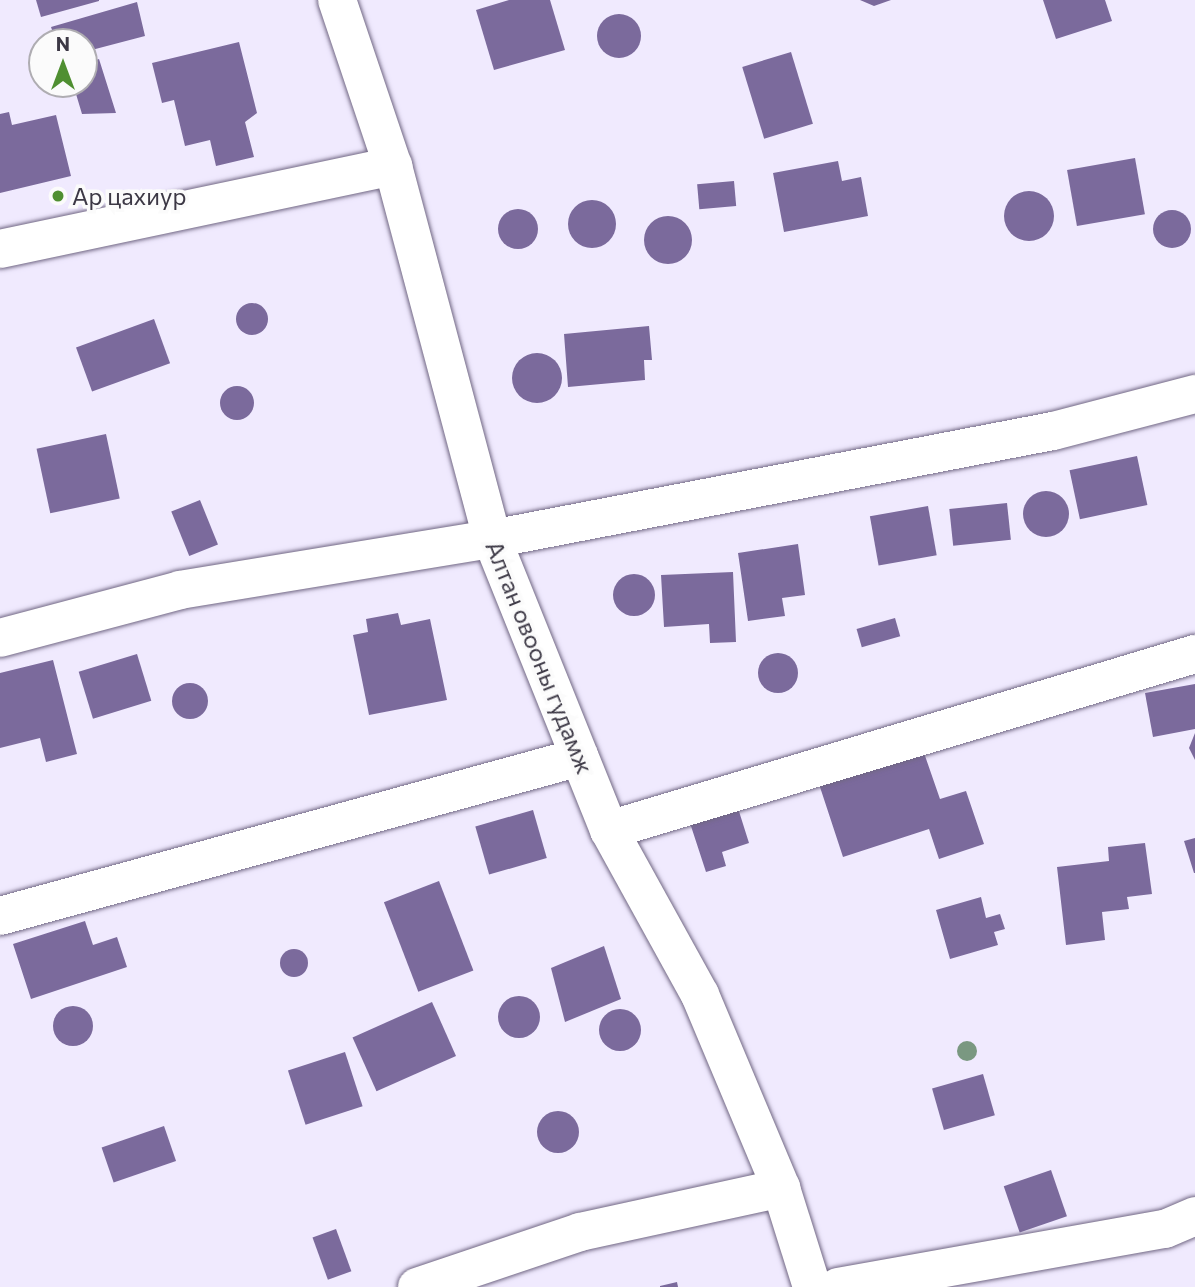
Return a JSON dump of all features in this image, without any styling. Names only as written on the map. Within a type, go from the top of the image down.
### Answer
[{"type":"street","name":"Алтан овооны гудамж","points":[[337,0],[393,166],[492,539],[609,830],[700,995],[781,1188],[812,1287]]},
{"type":"street","points":[[0,249],[393,166]]},
{"type":"street","points":[[0,638],[180,590],[492,539],[1053,431],[1195,394]]},
{"type":"street","points":[[609,830],[1195,654]]},
{"type":"street","points":[[0,916],[580,757]]},
{"type":"street","points":[[417,1287],[580,1232],[781,1188]]},
{"type":"street","points":[[838,1287],[1165,1229],[1195,1216]]},
{"type":"building","points":[[36,0],[99,0],[99,1],[41,17]]},
{"type":"building","points":[[509,0],[550,0],[565,50],[494,70],[476,10]]},
{"type":"building","points":[[860,0],[891,0],[874,6]]},
{"type":"building","points":[[1043,0],[1105,0],[1112,21],[1056,39]]},
{"type":"building","points":[[137,2],[145,36],[98,48],[98,28],[51,27]]},
{"type":"building","points":[[619,14],[635,20],[641,36],[635,52],[619,58],[603,52],[597,36],[603,20]]},
{"type":"building","points":[[239,42],[257,113],[245,122],[254,157],[216,166],[210,140],[185,146],[174,100],[162,103],[152,63]]},
{"type":"building","points":[[791,52],[813,124],[764,139],[742,67]]},
{"type":"building","points":[[98,59],[116,113],[82,114],[77,98],[98,98]]},
{"type":"building","points":[[9,112],[12,125],[56,115],[71,176],[0,193],[0,114]]},
{"type":"building","points":[[1135,158],[1145,214],[1077,226],[1067,170]]},
{"type":"building","points":[[838,161],[842,181],[861,177],[868,216],[784,232],[773,173]]},
{"type":"building","points":[[734,181],[736,206],[699,209],[697,184]]},
{"type":"building","points":[[1029,191],[1047,198],[1054,216],[1047,234],[1029,241],[1011,234],[1004,216],[1011,198]]},
{"type":"building","points":[[592,200],[601,201],[609,207],[615,215],[615,233],[609,241],[601,247],[592,248],[583,247],[575,241],[569,233],[568,224],[569,215],[575,207],[583,201]]},
{"type":"building","points":[[518,209],[532,215],[538,229],[532,243],[518,249],[504,243],[498,229],[504,215]]},
{"type":"building","points":[[1172,210],[1185,216],[1191,229],[1185,242],[1172,248],[1159,242],[1153,229],[1159,216]]},
{"type":"building","points":[[668,216],[685,223],[692,240],[685,257],[668,264],[651,257],[644,240],[651,223]]},
{"type":"building","points":[[252,303],[263,308],[268,319],[263,330],[252,335],[241,330],[236,319],[241,308]]},
{"type":"building","points":[[154,319],[170,363],[92,392],[76,347]]},
{"type":"building","points":[[649,326],[652,360],[644,360],[645,380],[568,387],[564,334]]},
{"type":"building","points":[[537,353],[554,361],[562,378],[554,395],[537,403],[520,395],[512,378],[520,361]]},
{"type":"building","points":[[237,386],[249,391],[254,403],[249,415],[237,420],[225,415],[220,403],[225,391]]},
{"type":"building","points":[[106,434],[120,499],[50,513],[37,449]]},
{"type":"building","points":[[1137,456],[1147,505],[1080,519],[1070,470]]},
{"type":"building","points":[[1046,491],[1062,498],[1069,514],[1062,530],[1046,537],[1030,530],[1023,514],[1030,498]]},
{"type":"building","points":[[200,500],[218,545],[189,556],[171,512]]},
{"type":"building","points":[[1007,503],[1011,540],[953,546],[949,509]]},
{"type":"building","points":[[928,506],[937,555],[879,565],[870,516]]},
{"type":"building","points":[[798,544],[805,595],[782,598],[785,616],[748,621],[738,553]]},
{"type":"building","points":[[733,572],[736,642],[710,643],[709,624],[664,627],[661,575]]},
{"type":"building","points":[[634,574],[649,580],[655,595],[649,610],[634,616],[619,610],[613,595],[619,580]]},
{"type":"building","points":[[398,613],[401,625],[430,619],[447,700],[369,715],[353,635],[368,632],[366,619]]},
{"type":"building","points":[[895,618],[900,636],[862,647],[857,629]]},
{"type":"building","points":[[778,653],[786,654],[792,659],[797,665],[797,681],[792,687],[786,692],[778,693],[770,692],[764,687],[759,681],[758,673],[759,665],[764,659],[770,654]]},
{"type":"building","points":[[137,654],[151,701],[93,719],[79,672]]},
{"type":"building","points":[[53,660],[77,754],[46,762],[40,738],[0,748],[0,673]]},
{"type":"building","points":[[190,683],[203,688],[208,701],[203,714],[190,719],[177,714],[172,701],[177,688]]},
{"type":"building","points":[[1195,684],[1195,729],[1153,737],[1145,693]]},
{"type":"building","points":[[1195,733],[1195,760],[1189,748]]},
{"type":"building","points":[[923,750],[940,799],[966,791],[984,844],[939,859],[929,829],[843,857],[819,784]]},
{"type":"building","points":[[737,805],[749,843],[722,852],[726,866],[706,872],[689,820]]},
{"type":"building","points":[[533,810],[547,858],[489,875],[475,827]]},
{"type":"building","points":[[1195,838],[1195,873],[1194,873],[1184,841]]},
{"type":"building","points":[[1145,843],[1152,894],[1127,897],[1129,909],[1102,912],[1105,940],[1066,945],[1057,867],[1109,861],[1108,847]]},
{"type":"building","points":[[439,881],[473,971],[418,992],[384,902]]},
{"type":"building","points":[[981,897],[986,918],[1000,914],[1005,929],[994,932],[998,945],[950,959],[936,910]]},
{"type":"building","points":[[85,921],[93,945],[117,937],[127,967],[31,999],[13,944]]},
{"type":"building","points":[[604,946],[621,999],[565,1022],[551,968]]},
{"type":"building","points":[[294,949],[304,953],[308,963],[304,973],[294,977],[284,973],[280,963],[284,953]]},
{"type":"building","points":[[519,996],[534,1002],[540,1017],[534,1032],[519,1038],[504,1032],[498,1017],[504,1002]]},
{"type":"building","points":[[432,1002],[456,1056],[377,1091],[353,1037]]},
{"type":"building","points":[[73,1006],[87,1012],[93,1026],[87,1040],[73,1046],[59,1040],[53,1026],[59,1012]]},
{"type":"building","points":[[620,1009],[635,1015],[641,1030],[635,1045],[620,1051],[605,1045],[599,1030],[605,1015]]},
{"type":"building","points":[[345,1052],[363,1106],[306,1125],[288,1071]]},
{"type":"building","points":[[983,1074],[995,1115],[944,1130],[932,1089]]},
{"type":"building","points":[[558,1111],[573,1117],[579,1132],[573,1147],[558,1153],[543,1147],[537,1132],[543,1117]]},
{"type":"building","points":[[164,1126],[176,1161],[114,1182],[102,1147]]},
{"type":"building","points":[[1051,1170],[1067,1216],[1020,1233],[1004,1186]]},
{"type":"building","points":[[336,1229],[351,1271],[328,1280],[313,1238]]},
{"type":"building","points":[[677,1282],[678,1287],[660,1287],[660,1286]]},
{"type":"place","name":"Ар цахиур","points":[[58,196]]}]
